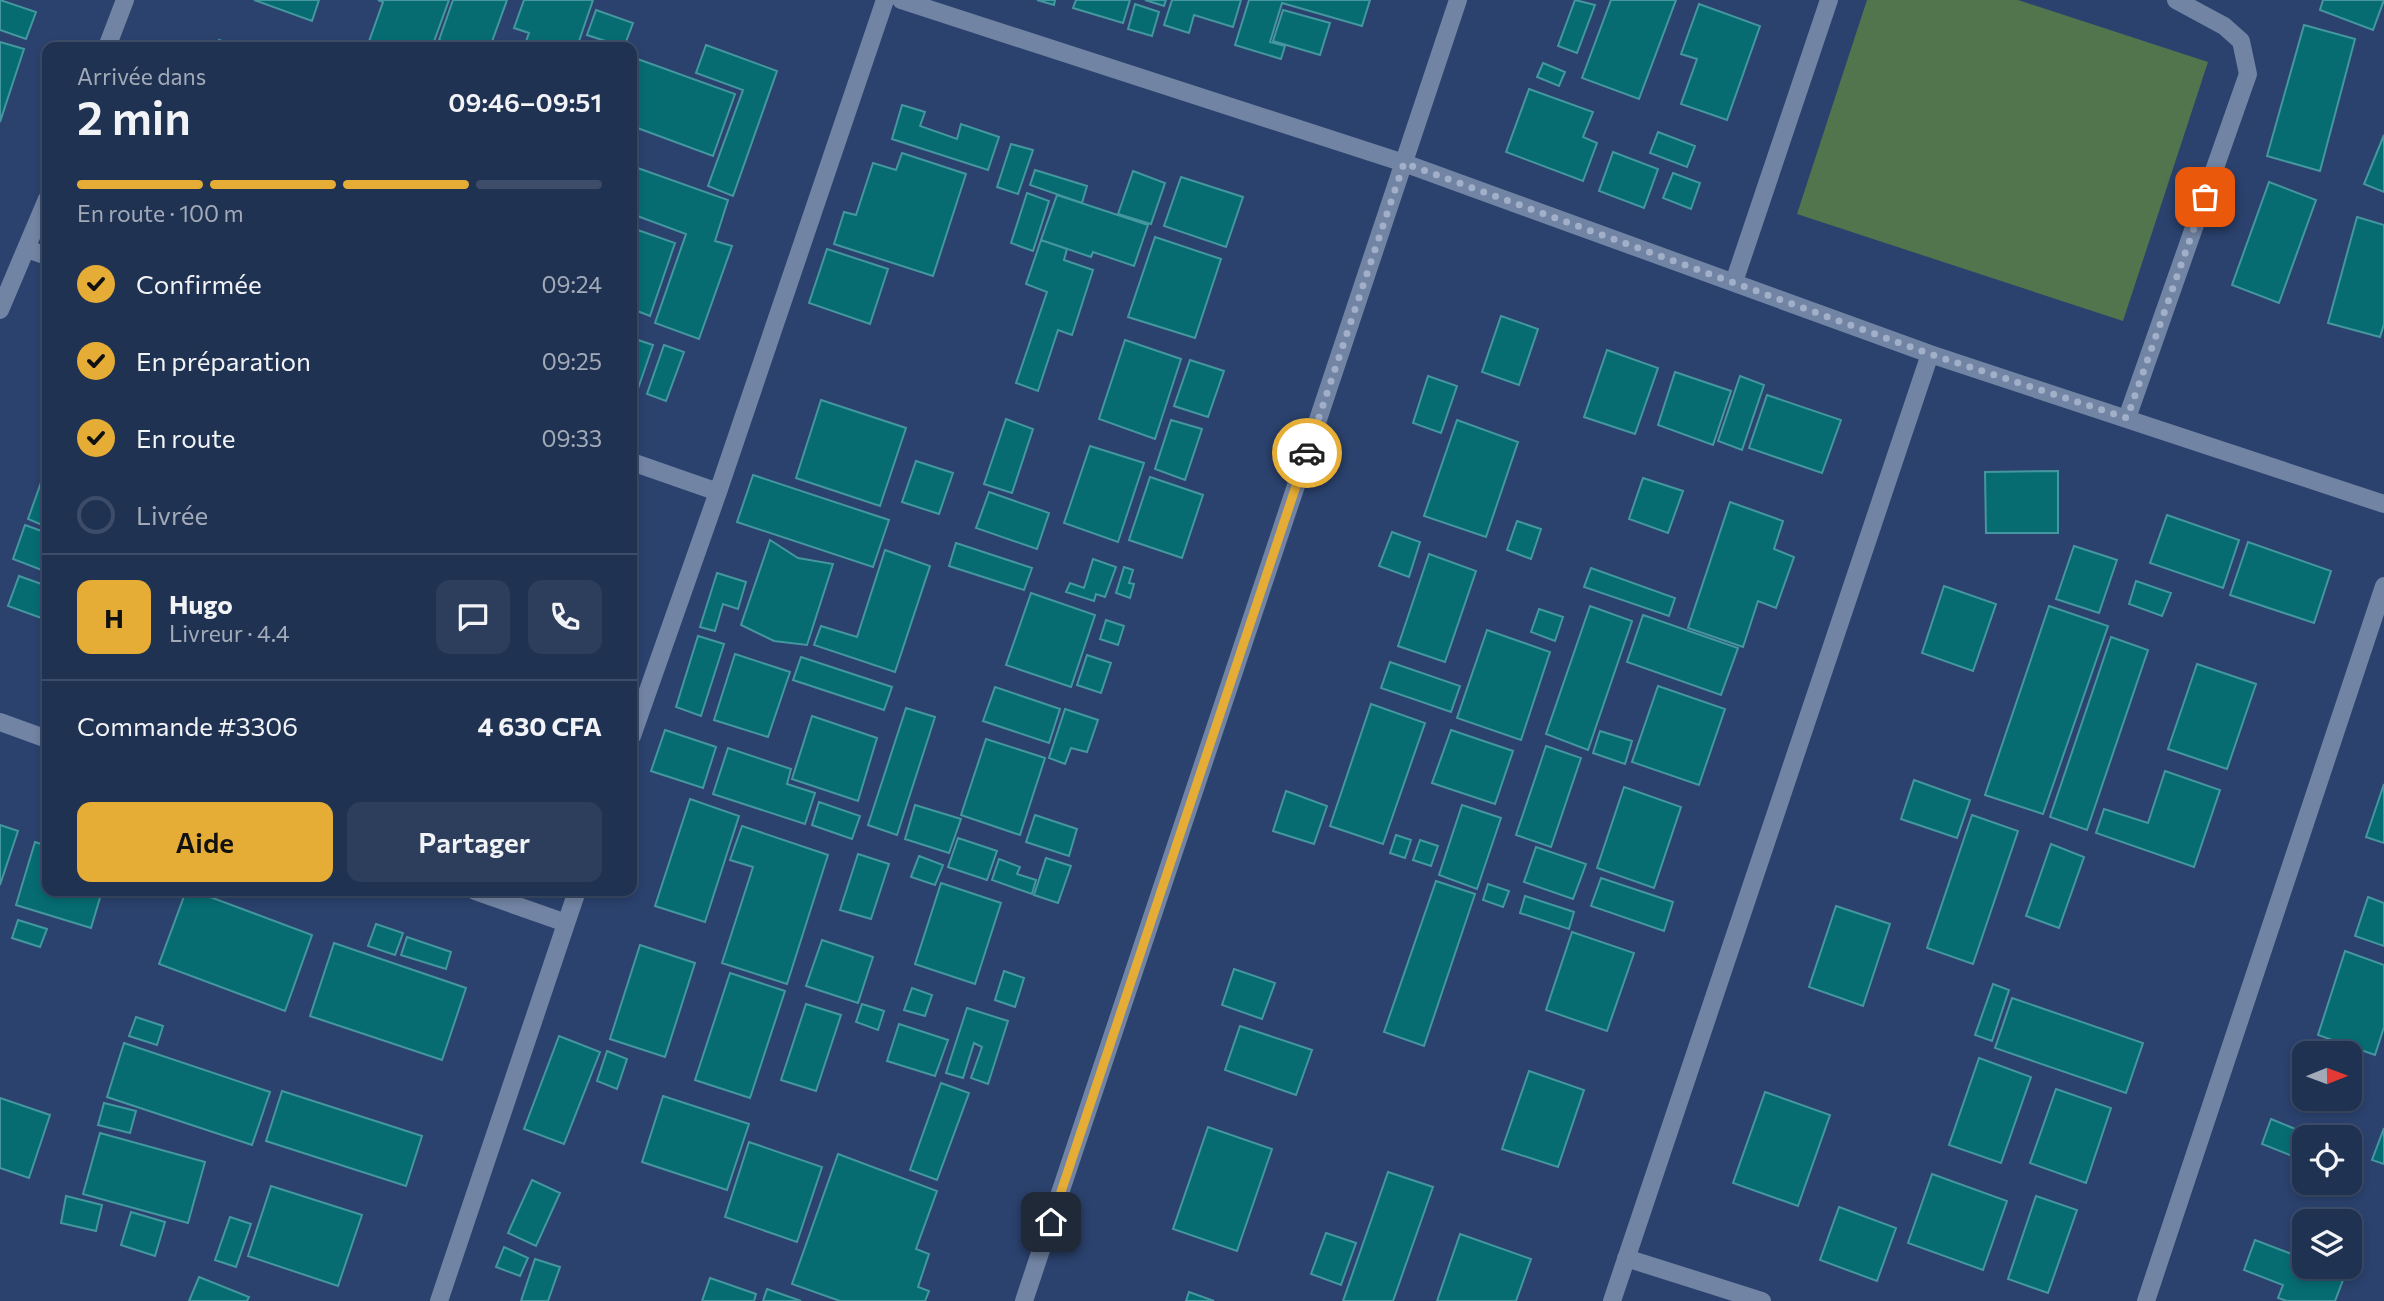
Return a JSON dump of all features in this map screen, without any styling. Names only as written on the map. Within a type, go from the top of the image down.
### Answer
[{"type":"street","points":[[109,42],[125,0]]},
{"type":"street","points":[[637,722],[885,0]]},
{"type":"street","points":[[901,0],[1404,163],[1930,354],[2384,503]]},
{"type":"street","points":[[1024,1301],[1458,0]]},
{"type":"street","points":[[1734,282],[1829,0]]},
{"type":"street","points":[[2127,418],[2248,74],[2241,41],[2224,26],[2176,0]]},
{"type":"street","points":[[2,300],[42,212]]},
{"type":"street","points":[[27,249],[42,254]]},
{"type":"street","points":[[1612,1301],[1930,354]]},
{"type":"street","points":[[637,464],[718,492]]},
{"type":"street","points":[[2146,1301],[2384,586]]},
{"type":"street","points":[[0,722],[42,736]]},
{"type":"street","points":[[489,896],[566,923]]},
{"type":"street","points":[[439,1301],[575,896]]},
{"type":"street","points":[[1626,1258],[1762,1301]]},
{"type":"green space","points":[[1867,0],[2018,0],[2208,62],[2123,321],[1797,214]]},
{"type":"building","points":[[0,0],[36,12],[26,39],[0,30]]},
{"type":"building","points":[[254,0],[319,0],[312,21]]},
{"type":"building","points":[[378,0],[449,0],[434,42],[369,42],[383,2]]},
{"type":"building","points":[[453,0],[507,0],[492,42],[439,40]]},
{"type":"building","points":[[524,0],[593,0],[579,42],[526,42],[529,33],[514,28]]},
{"type":"building","points":[[1037,0],[1055,0],[1054,5]]},
{"type":"building","points":[[1076,0],[1130,0],[1123,23],[1073,8]]},
{"type":"building","points":[[1145,0],[1166,0],[1164,6]]},
{"type":"building","points":[[1172,0],[1241,0],[1233,27],[1194,15],[1189,33],[1164,25]]},
{"type":"building","points":[[1249,0],[1370,0],[1362,26],[1282,3],[1270,42],[1285,46],[1281,59],[1235,45]]},
{"type":"building","points":[[1575,0],[1595,5],[1577,53],[1558,46]]},
{"type":"building","points":[[1611,0],[1676,0],[1639,99],[1582,78]]},
{"type":"building","points":[[2323,0],[2384,0],[2373,30],[2320,10]]},
{"type":"building","points":[[1135,4],[1159,12],[1152,36],[1128,29]]},
{"type":"building","points":[[1699,4],[1760,26],[1727,120],[1681,104],[1697,59],[1681,54]]},
{"type":"building","points":[[596,10],[633,23],[626,42],[609,42],[587,35]]},
{"type":"building","points":[[1283,10],[1330,23],[1320,55],[1273,41]]},
{"type":"building","points":[[2304,25],[2355,39],[2320,171],[2267,156]]},
{"type":"building","points":[[0,42],[24,49],[0,122]]},
{"type":"building","points":[[706,45],[777,71],[733,196],[708,186],[743,90],[696,73]]},
{"type":"building","points":[[637,59],[735,94],[713,156],[637,128]]},
{"type":"building","points":[[1543,63],[1565,72],[1559,86],[1537,77]]},
{"type":"building","points":[[1529,89],[1593,112],[1583,137],[1597,143],[1583,181],[1506,152]]},
{"type":"building","points":[[902,105],[925,112],[920,126],[957,139],[961,124],[999,137],[988,170],[892,139]]},
{"type":"building","points":[[1658,132],[1695,146],[1687,167],[1650,153]]},
{"type":"building","points":[[2384,135],[2384,192],[2364,184]]},
{"type":"building","points":[[1011,144],[1033,150],[1018,194],[997,187]]},
{"type":"building","points":[[1613,152],[1658,169],[1644,208],[1599,191]]},
{"type":"building","points":[[902,153],[966,174],[933,276],[834,244],[844,212],[856,215],[873,163],[896,170]]},
{"type":"building","points":[[637,168],[728,200],[715,241],[732,246],[699,339],[655,323],[686,234],[637,216]]},
{"type":"building","points":[[1035,170],[1087,186],[1082,203],[1030,185]]},
{"type":"building","points":[[1133,171],[1165,183],[1151,224],[1118,214]]},
{"type":"building","points":[[1673,173],[1700,183],[1691,209],[1663,198]]},
{"type":"building","points":[[1181,177],[1243,197],[1226,247],[1164,226]]},
{"type":"building","points":[[2269,182],[2316,200],[2279,303],[2232,285]]},
{"type":"building","points":[[1027,193],[1049,201],[1033,251],[1011,243]]},
{"type":"building","points":[[1057,195],[1148,225],[1134,266],[1093,252],[1091,257],[1041,240]]},
{"type":"building","points":[[2357,217],[2384,225],[2384,324],[2380,337],[2328,323]]},
{"type":"building","points":[[637,230],[675,243],[650,316],[637,311]]},
{"type":"building","points":[[1155,237],[1221,259],[1195,338],[1128,317]]},
{"type":"building","points":[[1041,240],[1067,249],[1064,260],[1093,270],[1072,335],[1058,330],[1038,391],[1016,383],[1047,292],[1026,284]]},
{"type":"building","points":[[827,249],[888,269],[870,324],[809,303]]},
{"type":"building","points":[[1501,316],[1538,329],[1519,385],[1482,372]]},
{"type":"building","points":[[637,340],[653,345],[637,391]]},
{"type":"building","points":[[1125,340],[1181,359],[1155,439],[1099,419]]},
{"type":"building","points":[[664,345],[684,352],[666,401],[647,394]]},
{"type":"building","points":[[1607,350],[1658,368],[1635,434],[1584,417]]},
{"type":"building","points":[[1190,360],[1224,371],[1208,417],[1174,406]]},
{"type":"building","points":[[1675,372],[1731,391],[1713,445],[1658,425]]},
{"type":"building","points":[[1428,376],[1457,386],[1441,433],[1413,423]]},
{"type":"building","points":[[1740,376],[1764,385],[1742,450],[1718,441]]},
{"type":"building","points":[[1767,395],[1841,420],[1822,473],[1749,448]]},
{"type":"building","points":[[821,400],[906,428],[880,506],[796,478]]},
{"type":"building","points":[[1006,419],[1033,429],[1012,493],[984,484]]},
{"type":"building","points":[[1171,420],[1202,429],[1185,480],[1155,469]]},
{"type":"building","points":[[1457,420],[1518,442],[1486,537],[1424,516]]},
{"type":"building","points":[[1090,446],[1144,463],[1118,542],[1064,523]]},
{"type":"building","points":[[916,461],[953,473],[939,514],[902,502]]},
{"type":"building","points":[[2058,471],[2058,533],[1986,533],[1985,472]]},
{"type":"building","points":[[753,475],[889,520],[873,567],[737,522]]},
{"type":"building","points":[[1150,477],[1203,495],[1182,558],[1129,540]]},
{"type":"building","points":[[1643,478],[1683,491],[1668,533],[1629,519]]},
{"type":"building","points":[[42,480],[42,525],[28,519]]},
{"type":"building","points":[[989,492],[1049,513],[1037,549],[976,528]]},
{"type":"building","points":[[1730,502],[1783,521],[1774,549],[1794,557],[1776,608],[1758,601],[1743,647],[1688,628]]},
{"type":"building","points":[[2167,515],[2239,540],[2223,588],[2150,563]]},
{"type":"building","points":[[1517,521],[1541,529],[1531,559],[1507,550]]},
{"type":"building","points":[[25,525],[42,531],[42,570],[13,559]]},
{"type":"building","points":[[1392,532],[1420,542],[1409,577],[1379,566]]},
{"type":"building","points":[[770,540],[798,558],[833,564],[807,645],[774,641],[741,625]]},
{"type":"building","points":[[2248,542],[2331,571],[2314,623],[2230,595]]},
{"type":"building","points":[[956,543],[1032,568],[1024,590],[949,566]]},
{"type":"building","points":[[2074,546],[2117,560],[2099,613],[2056,599]]},
{"type":"building","points":[[885,550],[930,566],[895,672],[814,645],[821,626],[857,637]]},
{"type":"building","points":[[1429,554],[1476,571],[1445,662],[1398,646]]},
{"type":"building","points":[[1093,559],[1116,567],[1105,597],[1096,594],[1094,601],[1066,592],[1070,583],[1084,588]]},
{"type":"building","points":[[1124,567],[1133,570],[1129,583],[1134,584],[1130,598],[1116,593]]},
{"type":"building","points":[[1591,568],[1675,598],[1669,616],[1584,587]]},
{"type":"building","points":[[717,573],[746,582],[738,609],[723,604],[715,631],[700,627]]},
{"type":"building","points":[[19,576],[42,584],[42,618],[8,606]]},
{"type":"building","points":[[2136,581],[2171,593],[2162,616],[2129,604]]},
{"type":"building","points":[[1944,586],[1996,604],[1973,671],[1922,653]]},
{"type":"building","points":[[1031,593],[1095,615],[1071,687],[1006,665]]},
{"type":"building","points":[[1590,606],[1632,621],[1588,750],[1546,734]]},
{"type":"building","points":[[2049,606],[2108,626],[2043,814],[1985,795]]},
{"type":"building","points":[[1539,609],[1563,617],[1555,641],[1531,632]]},
{"type":"building","points":[[1643,615],[1738,648],[1721,695],[1627,662]]},
{"type":"building","points":[[1106,620],[1124,626],[1118,645],[1100,639]]},
{"type":"building","points":[[1487,630],[1550,652],[1521,740],[1457,718]]},
{"type":"building","points":[[698,636],[724,644],[701,716],[676,707]]},
{"type":"building","points":[[2111,637],[2148,650],[2087,830],[2050,817]]},
{"type":"building","points":[[735,654],[790,672],[768,737],[714,720]]},
{"type":"building","points":[[1087,655],[1111,663],[1101,693],[1077,685]]},
{"type":"building","points":[[801,657],[892,687],[884,710],[793,680]]},
{"type":"building","points":[[1390,662],[1460,686],[1451,712],[1381,688]]},
{"type":"building","points":[[2197,664],[2256,684],[2227,769],[2168,749]]},
{"type":"building","points":[[1658,686],[1725,709],[1699,785],[1632,762]]},
{"type":"building","points":[[995,687],[1060,709],[1049,743],[983,721]]},
{"type":"building","points":[[1371,704],[1425,723],[1383,844],[1330,826]]},
{"type":"building","points":[[906,708],[935,717],[897,835],[868,825]]},
{"type":"building","points":[[1065,709],[1098,720],[1087,752],[1071,748],[1065,764],[1049,758]]},
{"type":"building","points":[[812,716],[877,738],[858,801],[792,779]]},
{"type":"building","points":[[665,730],[716,747],[703,788],[651,771]]},
{"type":"building","points":[[1451,730],[1513,751],[1495,804],[1432,783]]},
{"type":"building","points":[[1600,731],[1632,741],[1625,764],[1593,753]]},
{"type":"building","points":[[986,739],[1045,758],[1020,835],[961,815]]},
{"type":"building","points":[[1546,746],[1581,758],[1551,847],[1516,835]]},
{"type":"building","points":[[728,748],[791,769],[787,784],[815,793],[805,824],[713,794]]},
{"type":"building","points":[[2165,771],[2220,790],[2194,867],[2096,833],[2104,809],[2148,823]]},
{"type":"building","points":[[1914,780],[1970,800],[1957,838],[1901,819]]},
{"type":"building","points":[[2384,784],[2384,843],[2366,837]]},
{"type":"building","points":[[1624,787],[1681,807],[1654,888],[1597,868]]},
{"type":"building","points":[[1286,791],[1327,806],[1314,844],[1273,831]]},
{"type":"building","points":[[690,799],[739,816],[705,922],[655,906]]},
{"type":"building","points":[[819,802],[860,816],[852,839],[812,825]]},
{"type":"building","points":[[915,805],[961,819],[949,853],[905,839]]},
{"type":"building","points":[[1462,805],[1501,818],[1477,889],[1439,875]]},
{"type":"building","points":[[1035,815],[1077,829],[1069,856],[1026,842]]},
{"type":"building","points":[[1972,815],[2018,831],[1973,964],[1927,948]]},
{"type":"building","points":[[0,825],[18,831],[0,885]]},
{"type":"building","points":[[742,826],[828,855],[787,984],[722,963],[753,867],[730,860]]},
{"type":"building","points":[[1396,835],[1411,840],[1405,858],[1390,853]]},
{"type":"building","points":[[958,838],[997,851],[987,880],[948,867]]},
{"type":"building","points":[[1420,840],[1438,846],[1431,866],[1413,860]]},
{"type":"building","points":[[35,842],[42,844],[42,896],[101,896],[91,928],[16,905]]},
{"type":"building","points":[[2051,844],[2084,857],[2059,928],[2026,916]]},
{"type":"building","points":[[1536,847],[1586,864],[1573,899],[1524,882]]},
{"type":"building","points":[[858,854],[889,864],[871,919],[840,910]]},
{"type":"building","points":[[919,856],[943,865],[935,885],[911,877]]},
{"type":"building","points":[[1046,858],[1071,866],[1058,903],[1034,895]]},
{"type":"building","points":[[999,859],[1020,867],[1017,874],[1036,880],[1032,894],[992,880]]},
{"type":"building","points":[[1601,878],[1673,902],[1664,931],[1591,906]]},
{"type":"building","points":[[1436,881],[1475,894],[1424,1046],[1384,1032]]},
{"type":"building","points":[[941,883],[1001,903],[975,984],[915,964]]},
{"type":"building","points":[[1488,884],[1509,891],[1503,907],[1483,900]]},
{"type":"building","points":[[184,896],[207,896],[312,935],[285,1011],[159,964]]},
{"type":"building","points":[[1525,896],[1574,912],[1569,929],[1520,913]]},
{"type":"building","points":[[2368,897],[2384,903],[2384,946],[2355,936]]},
{"type":"building","points":[[1836,906],[1890,924],[1863,1006],[1809,987]]},
{"type":"building","points":[[18,920],[47,929],[40,947],[12,938]]},
{"type":"building","points":[[376,924],[403,933],[395,955],[368,946]]},
{"type":"building","points":[[1572,932],[1634,953],[1607,1031],[1546,1010]]},
{"type":"building","points":[[407,937],[451,952],[446,969],[401,955]]},
{"type":"building","points":[[822,940],[873,957],[858,1003],[806,986]]},
{"type":"building","points":[[334,943],[466,988],[442,1060],[310,1016]]},
{"type":"building","points":[[640,945],[695,963],[665,1057],[610,1039]]},
{"type":"building","points":[[2345,951],[2384,965],[2384,1027],[2375,1055],[2362,1050],[2362,1041],[2335,1041],[2318,1035]]},
{"type":"building","points":[[1234,969],[1275,983],[1262,1019],[1222,1005]]},
{"type":"building","points":[[1004,971],[1024,978],[1015,1007],[995,1000]]},
{"type":"building","points":[[730,973],[785,991],[750,1098],[695,1080]]},
{"type":"building","points":[[1993,984],[2009,990],[1992,1041],[1975,1035]]},
{"type":"building","points":[[912,988],[932,995],[925,1016],[904,1010]]},
{"type":"building","points":[[2012,998],[2143,1043],[2126,1093],[1995,1048]]},
{"type":"building","points":[[806,1004],[841,1015],[816,1091],[781,1080]]},
{"type":"building","points":[[862,1004],[884,1011],[878,1030],[856,1022]]},
{"type":"building","points":[[967,1008],[1008,1021],[988,1084],[971,1078],[982,1047],[974,1043],[963,1078],[946,1073]]},
{"type":"building","points":[[136,1017],[163,1026],[157,1045],[129,1036]]},
{"type":"building","points":[[899,1024],[948,1040],[935,1076],[887,1061]]},
{"type":"building","points":[[1240,1026],[1312,1050],[1296,1095],[1225,1070]]},
{"type":"building","points":[[559,1036],[600,1052],[564,1144],[524,1129]]},
{"type":"building","points":[[124,1043],[270,1092],[252,1145],[107,1097]]},
{"type":"building","points":[[607,1051],[627,1059],[617,1089],[597,1081]]},
{"type":"building","points":[[1979,1058],[2031,1077],[2001,1163],[1949,1145]]},
{"type":"building","points":[[1529,1071],[1584,1090],[1558,1167],[1502,1149]]},
{"type":"building","points":[[941,1083],[969,1093],[937,1180],[910,1170]]},
{"type":"building","points":[[2056,1089],[2111,1108],[2086,1183],[2030,1163]]},
{"type":"building","points":[[282,1091],[422,1136],[406,1186],[266,1141]]},
{"type":"building","points":[[1765,1092],[1830,1115],[1798,1206],[1733,1183]]},
{"type":"building","points":[[663,1096],[749,1124],[727,1190],[642,1162]]},
{"type":"building","points":[[0,1098],[50,1115],[29,1178],[0,1168]]},
{"type":"building","points":[[104,1103],[136,1111],[130,1133],[98,1125]]},
{"type":"building","points":[[2271,1119],[2292,1128],[2292,1156],[2262,1144]]},
{"type":"building","points":[[1208,1127],[1272,1149],[1237,1251],[1173,1229]]},
{"type":"building","points":[[2384,1128],[2384,1164],[2372,1160]]},
{"type":"building","points":[[100,1133],[205,1162],[188,1223],[83,1194]]},
{"type":"building","points":[[749,1142],[822,1167],[797,1242],[725,1217]]},
{"type":"building","points":[[838,1154],[937,1191],[916,1249],[929,1254],[918,1287],[929,1291],[925,1301],[840,1301],[792,1284]]},
{"type":"building","points":[[1388,1172],[1433,1187],[1393,1301],[1343,1301]]},
{"type":"building","points":[[1932,1174],[2007,1201],[1983,1270],[1908,1243]]},
{"type":"building","points":[[532,1180],[560,1193],[536,1246],[508,1233]]},
{"type":"building","points":[[271,1186],[362,1215],[338,1286],[248,1256]]},
{"type":"building","points":[[66,1196],[102,1205],[96,1231],[61,1223]]},
{"type":"building","points":[[2036,1196],[2077,1210],[2048,1293],[2008,1279]]},
{"type":"building","points":[[1839,1207],[1896,1228],[1877,1281],[1820,1260]]},
{"type":"building","points":[[131,1212],[165,1222],[155,1256],[121,1245]]},
{"type":"building","points":[[230,1217],[251,1224],[236,1267],[215,1260]]},
{"type":"building","points":[[1326,1233],[1356,1243],[1341,1285],[1311,1274]]},
{"type":"building","points":[[1460,1234],[1531,1259],[1516,1301],[1437,1301]]},
{"type":"building","points":[[2255,1240],[2292,1254],[2292,1279],[2343,1279],[2335,1301],[2287,1301],[2278,1298],[2283,1285],[2244,1270]]},
{"type":"building","points":[[504,1247],[528,1258],[520,1276],[496,1267]]},
{"type":"building","points":[[535,1259],[560,1267],[548,1301],[521,1301]]},
{"type":"building","points":[[199,1277],[249,1297],[247,1301],[189,1301]]},
{"type":"building","points":[[710,1278],[756,1294],[754,1301],[702,1301]]},
{"type":"building","points":[[767,1289],[801,1301],[763,1301]]},
{"type":"building","points":[[1189,1292],[1214,1301],[1186,1301]]},
{"type":"way so far","points":[[1307,453],[1404,163],[1930,354],[2127,418],[2205,197]]},
{"type":"route","points":[[1051,1222],[1307,453]]}]
